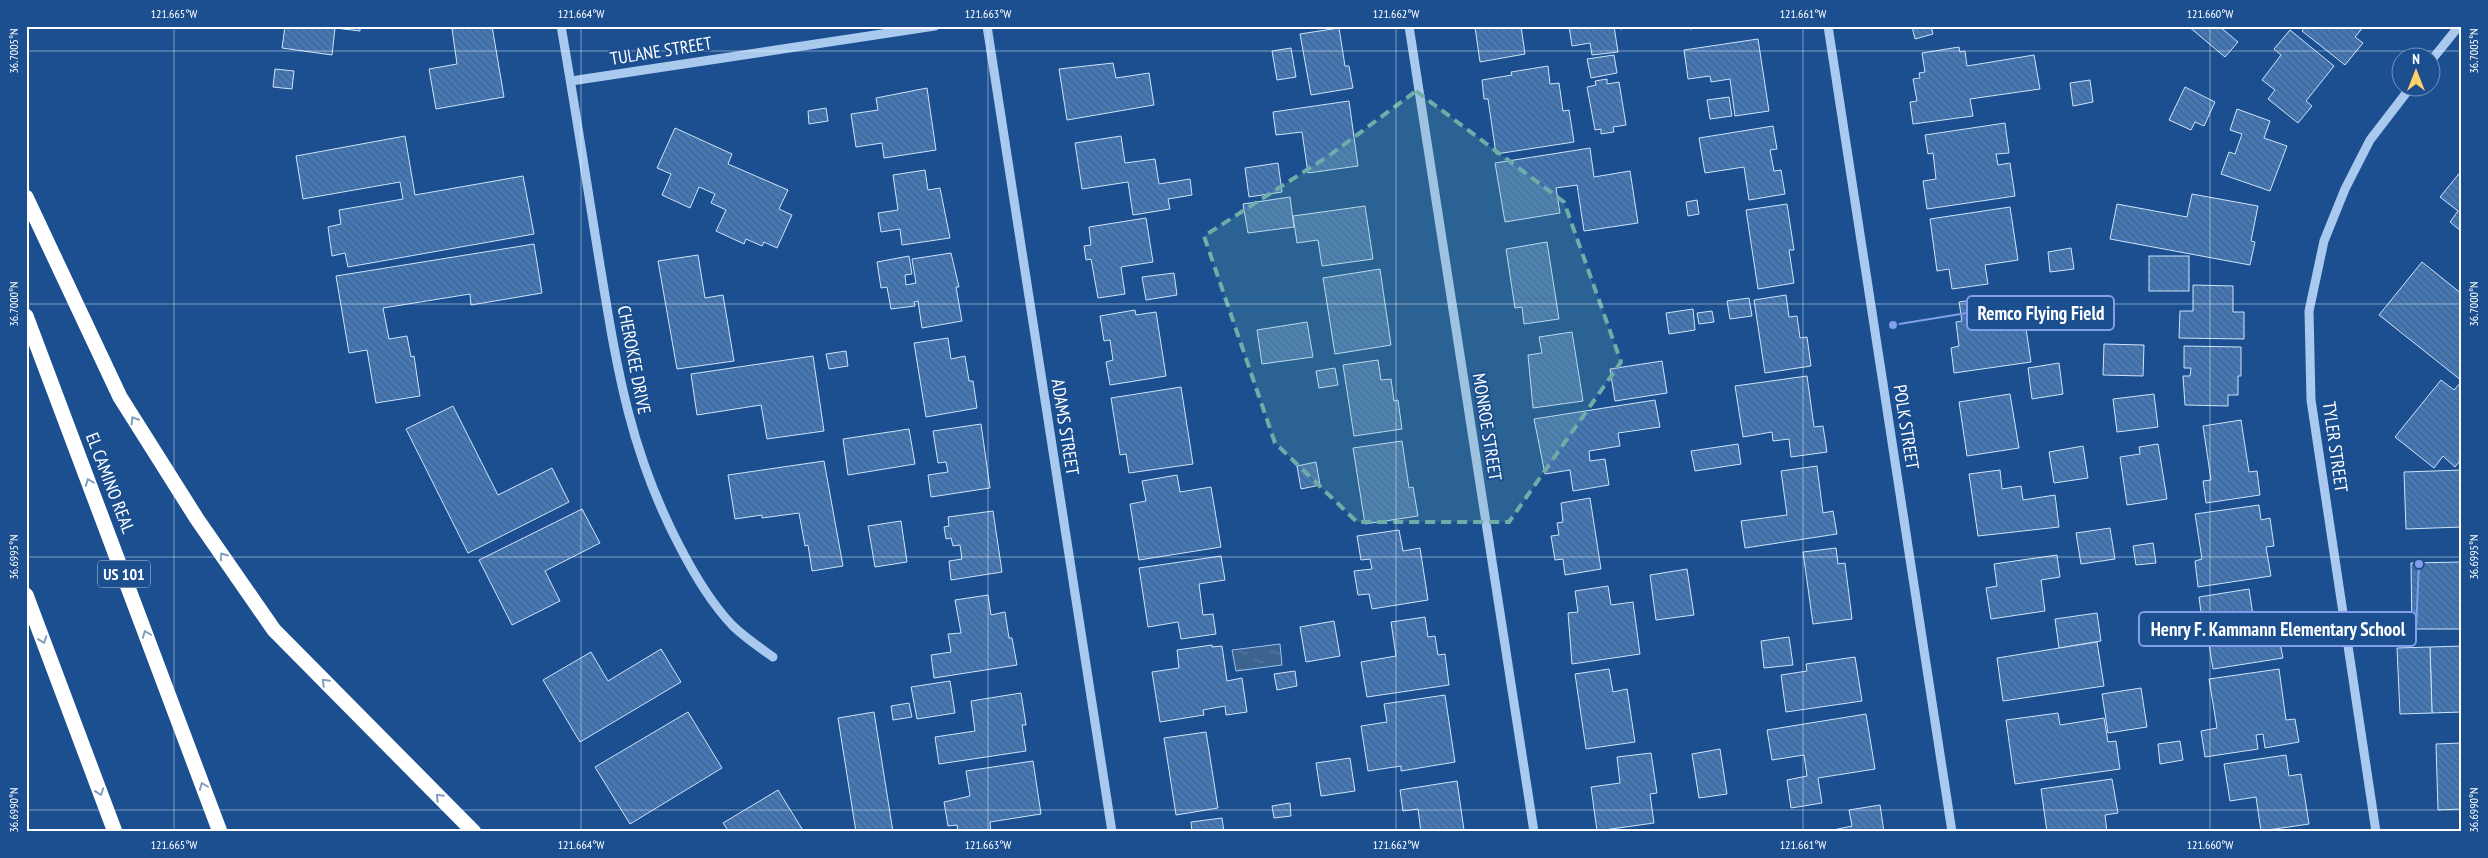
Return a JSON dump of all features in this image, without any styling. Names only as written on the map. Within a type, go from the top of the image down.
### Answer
[{"type":"highway","points":[[26,197],[120,397],[197,519],[274,630],[474,832]]},
{"type":"highway","name":"EL CAMINO REAL","points":[[26,316],[220,832]]},
{"type":"highway","points":[[26,594],[115,832]]},
{"type":"street","name":"CHEROKEE DRIVE","points":[[561,26],[610,334],[620,386],[639,455],[670,528],[702,586],[733,626],[773,657]]},
{"type":"street","name":"TULANE STREET","points":[[571,81],[935,26]]},
{"type":"street","name":"ADAMS STREET","points":[[987,26],[1112,832]]},
{"type":"street","name":"MONROE STREET","points":[[1409,26],[1534,832]]},
{"type":"street","name":"POLK STREET","points":[[1828,26],[1952,832]]},
{"type":"street","points":[[2440,50],[2459,26]]},
{"type":"street","name":"TYLER STREET","points":[[2376,832],[2311,400],[2310,311],[2324,241],[2344,189],[2370,140],[2402,98]]},
{"type":"highlighted area","points":[[1416,91],[1564,202],[1621,362],[1509,522],[1357,522],[1275,443],[1204,236],[1330,155]]},
{"type":"water","points":[[1280,644],[1282,665],[1236,671],[1232,650]]},
{"type":"building","points":[[285,26],[360,26],[360,31],[335,28],[332,55],[282,48]]},
{"type":"building","points":[[469,26],[492,26],[504,97],[436,109],[429,69],[457,64],[452,29]]},
{"type":"building","points":[[1472,26],[1521,26],[1525,54],[1480,62],[1475,27]]},
{"type":"building","points":[[1569,26],[1614,26],[1618,52],[1592,55],[1590,43],[1572,46]]},
{"type":"building","points":[[1620,26],[1639,26],[1620,29]]},
{"type":"building","points":[[1689,26],[1708,26],[1690,29]]},
{"type":"building","points":[[1912,26],[1931,26],[1933,34],[1915,39]]},
{"type":"building","points":[[2188,26],[2219,26],[2238,42],[2225,57]]},
{"type":"building","points":[[2306,26],[2364,26],[2355,37],[2363,43],[2345,65],[2302,31]]},
{"type":"building","points":[[1339,28],[1345,66],[1349,66],[1353,88],[1311,95],[1300,34]]},
{"type":"building","points":[[2290,30],[2334,66],[2306,101],[2312,106],[2298,123],[2268,99],[2275,90],[2262,80],[2281,55],[2274,49]]},
{"type":"building","points":[[1758,39],[1769,111],[1735,116],[1730,79],[1711,82],[1710,76],[1688,79],[1684,50]]},
{"type":"building","points":[[1959,47],[1960,52],[1965,51],[1967,66],[2034,55],[2040,89],[1970,99],[1973,116],[1913,124],[1910,102],[1917,101],[1913,79],[1920,78],[1919,73],[1925,72],[1922,53]]},
{"type":"building","points":[[1291,48],[1296,77],[1277,80],[1272,51]]},
{"type":"building","points":[[1614,55],[1617,73],[1591,78],[1587,59]]},
{"type":"building","points":[[1113,63],[1116,78],[1149,73],[1154,105],[1067,120],[1059,69]]},
{"type":"building","points":[[1548,66],[1550,84],[1559,83],[1563,111],[1569,110],[1574,142],[1496,154],[1488,99],[1484,99],[1482,80],[1512,75],[1511,72]]},
{"type":"building","points":[[275,69],[294,71],[292,89],[273,87]]},
{"type":"building","points":[[1607,79],[1607,84],[1619,82],[1626,125],[1613,127],[1614,132],[1601,134],[1601,129],[1595,130],[1587,87],[1596,85],[1595,81]]},
{"type":"building","points":[[2090,80],[2093,102],[2073,106],[2070,83]]},
{"type":"building","points":[[2185,87],[2215,102],[2204,126],[2195,122],[2191,130],[2169,120]]},
{"type":"building","points":[[927,88],[936,150],[884,158],[882,143],[856,147],[851,114],[878,110],[876,98]]},
{"type":"building","points":[[1729,97],[1732,116],[1710,119],[1707,100]]},
{"type":"building","points":[[1349,101],[1358,166],[1308,173],[1302,132],[1276,135],[1273,112]]},
{"type":"building","points":[[826,108],[828,121],[809,124],[808,111]]},
{"type":"building","points":[[2237,109],[2270,121],[2264,138],[2287,146],[2270,191],[2221,174],[2229,152],[2235,154],[2242,134],[2230,130]]},
{"type":"building","points":[[2005,123],[2009,153],[1996,154],[1998,165],[2010,163],[2015,196],[1927,209],[1923,181],[1936,179],[1933,153],[1928,154],[1925,135]]},
{"type":"building","points":[[1773,126],[1777,149],[1770,150],[1774,171],[1781,170],[1785,194],[1749,200],[1744,167],[1705,173],[1699,138]]},
{"type":"building","points":[[675,128],[732,154],[728,164],[788,190],[779,209],[792,215],[777,248],[764,242],[762,246],[746,239],[744,244],[716,231],[726,210],[711,203],[715,194],[699,187],[690,208],[662,195],[671,174],[657,168]]},
{"type":"building","points":[[405,136],[415,195],[523,176],[534,234],[348,267],[345,253],[332,256],[328,227],[341,224],[339,210],[403,199],[400,182],[303,199],[296,156]]},
{"type":"building","points":[[1121,136],[1125,163],[1155,159],[1159,184],[1190,179],[1192,195],[1168,199],[1170,209],[1133,215],[1128,182],[1082,189],[1075,143]]},
{"type":"building","points":[[1590,148],[1594,177],[1630,171],[1638,223],[1584,231],[1577,185],[1556,188],[1560,213],[1505,222],[1495,163]]},
{"type":"building","points":[[1278,163],[1282,192],[1249,197],[1245,168]]},
{"type":"building","points":[[925,170],[928,190],[940,188],[950,238],[902,245],[900,229],[881,232],[878,213],[898,210],[893,175]]},
{"type":"building","points":[[2462,170],[2462,232],[2450,222],[2458,211],[2440,197]]},
{"type":"building","points":[[2192,194],[2258,206],[2251,241],[2255,242],[2250,265],[2110,239],[2117,204],[2187,217]]},
{"type":"building","points":[[1290,197],[1294,227],[1248,233],[1243,204]]},
{"type":"building","points":[[1697,200],[1699,214],[1688,216],[1686,202]]},
{"type":"building","points":[[1787,204],[1794,250],[1789,250],[1794,283],[1758,289],[1746,210]]},
{"type":"building","points":[[1365,206],[1373,259],[1322,266],[1318,240],[1297,243],[1293,216]]},
{"type":"building","points":[[2010,207],[2018,260],[1985,265],[1988,284],[1952,289],[1949,269],[1937,271],[1930,219]]},
{"type":"building","points":[[1146,218],[1153,262],[1121,267],[1125,294],[1098,298],[1091,259],[1086,260],[1084,246],[1091,245],[1089,227]]},
{"type":"building","points":[[1547,242],[1559,319],[1524,324],[1522,307],[1515,308],[1506,249]]},
{"type":"building","points":[[534,244],[542,293],[471,305],[470,294],[383,308],[389,339],[407,336],[411,357],[414,356],[420,396],[376,403],[367,350],[349,353],[336,276]]},
{"type":"building","points":[[2071,248],[2074,269],[2050,272],[2048,252]]},
{"type":"building","points":[[951,253],[959,287],[956,287],[962,321],[922,328],[918,301],[914,302],[915,306],[891,309],[887,287],[881,288],[877,262],[909,256],[912,274],[905,275],[906,285],[916,283],[912,259]]},
{"type":"building","points":[[698,255],[705,298],[723,295],[734,361],[677,369],[658,261]]},
{"type":"building","points":[[2149,256],[2189,256],[2189,291],[2149,291]]},
{"type":"building","points":[[2422,262],[2462,294],[2462,381],[2379,315]]},
{"type":"building","points":[[1380,269],[1391,345],[1335,354],[1323,278]]},
{"type":"building","points":[[1174,273],[1177,295],[1146,300],[1142,277]]},
{"type":"building","points":[[2193,285],[2233,286],[2233,312],[2244,312],[2244,339],[2179,338],[2180,311],[2193,311]]},
{"type":"building","points":[[1786,295],[1789,317],[1797,316],[1800,338],[1807,337],[1811,366],[1765,373],[1754,300]]},
{"type":"building","points":[[1999,296],[2004,325],[2025,322],[2031,362],[1954,373],[1951,348],[1959,346],[1956,322],[1962,321],[1959,302]]},
{"type":"building","points":[[1749,298],[1752,316],[1730,319],[1727,301]]},
{"type":"building","points":[[1693,309],[1695,330],[1669,334],[1666,313]]},
{"type":"building","points":[[1135,310],[1136,315],[1156,312],[1166,376],[1110,385],[1106,362],[1113,360],[1110,340],[1104,341],[1100,316]]},
{"type":"building","points":[[1712,311],[1714,322],[1699,324],[1697,313]]},
{"type":"building","points":[[1307,322],[1313,357],[1262,364],[1257,330]]},
{"type":"building","points":[[1572,332],[1583,401],[1533,408],[1528,355],[1542,353],[1539,337]]},
{"type":"building","points":[[948,338],[951,359],[965,356],[969,381],[973,381],[977,408],[926,417],[914,343]]},
{"type":"building","points":[[2104,344],[2144,345],[2143,376],[2103,375]]},
{"type":"building","points":[[2184,346],[2241,347],[2241,376],[2238,376],[2238,395],[2228,395],[2228,406],[2185,405],[2183,376],[2190,376],[2191,368],[2184,368]]},
{"type":"building","points":[[846,351],[848,366],[829,369],[826,354]]},
{"type":"building","points":[[813,356],[824,431],[767,439],[761,405],[697,415],[691,374]]},
{"type":"building","points":[[1378,360],[1381,380],[1391,379],[1394,401],[1398,400],[1402,429],[1354,436],[1343,365]]},
{"type":"building","points":[[1662,361],[1667,393],[1615,401],[1610,369]]},
{"type":"building","points":[[2059,363],[2063,394],[2032,399],[2028,368]]},
{"type":"building","points":[[1335,368],[1338,385],[1319,388],[1316,371]]},
{"type":"building","points":[[1807,376],[1814,427],[1823,426],[1827,452],[1791,457],[1789,439],[1773,441],[1772,432],[1743,437],[1735,386]]},
{"type":"building","points":[[2441,380],[2454,390],[2462,381],[2462,458],[2455,467],[2443,456],[2434,468],[2395,437]]},
{"type":"building","points":[[1181,387],[1193,464],[1129,473],[1126,454],[1120,455],[1111,398]]},
{"type":"building","points":[[2010,394],[2019,448],[1967,456],[1959,402]]},
{"type":"building","points":[[2154,394],[2158,427],[2117,432],[2113,399]]},
{"type":"building","points":[[1655,400],[1660,427],[1618,433],[1620,446],[1589,451],[1590,461],[1605,459],[1609,485],[1573,491],[1570,470],[1545,474],[1534,419]]},
{"type":"building","points":[[453,406],[498,495],[552,468],[569,502],[468,553],[406,429]]},
{"type":"building","points":[[2241,420],[2249,472],[2257,471],[2260,495],[2206,503],[2203,481],[2211,480],[2203,426]]},
{"type":"building","points":[[981,424],[990,488],[931,497],[928,475],[948,472],[946,462],[938,463],[933,431]]},
{"type":"building","points":[[909,429],[915,464],[848,475],[843,439]]},
{"type":"building","points":[[1402,441],[1409,488],[1413,487],[1418,516],[1365,524],[1353,448]]},
{"type":"building","points":[[1738,444],[1741,464],[1695,471],[1691,451]]},
{"type":"building","points":[[2158,444],[2167,499],[2127,505],[2120,457],[2140,454],[2139,447]]},
{"type":"building","points":[[2083,446],[2088,478],[2054,483],[2049,452]]},
{"type":"building","points":[[824,461],[843,566],[812,571],[808,545],[805,546],[799,513],[762,518],[762,515],[735,519],[728,475]]},
{"type":"building","points":[[1316,462],[1320,485],[1301,489],[1297,466]]},
{"type":"building","points":[[1817,466],[1823,513],[1833,511],[1837,534],[1745,548],[1741,521],[1787,515],[1781,471]]},
{"type":"building","points":[[2000,470],[2002,489],[2021,486],[2023,500],[2055,495],[2059,527],[1978,536],[1969,474]]},
{"type":"building","points":[[2462,470],[2462,527],[2406,529],[2404,472]]},
{"type":"building","points":[[1177,475],[1180,492],[1211,487],[1221,547],[1139,560],[1130,504],[1146,501],[1142,481]]},
{"type":"building","points":[[1590,498],[1601,569],[1565,575],[1563,559],[1555,560],[1551,536],[1559,535],[1557,523],[1563,522],[1561,503]]},
{"type":"building","points":[[2259,505],[2261,520],[2270,518],[2274,546],[2266,547],[2271,576],[2198,587],[2195,561],[2202,559],[2195,514]]},
{"type":"building","points":[[582,509],[600,543],[545,571],[560,601],[512,625],[479,560]]},
{"type":"building","points":[[993,511],[1002,572],[951,580],[949,561],[962,559],[960,545],[953,546],[951,538],[946,539],[944,527],[949,526],[948,517]]},
{"type":"building","points":[[901,521],[907,562],[875,567],[868,526]]},
{"type":"building","points":[[2110,528],[2115,559],[2081,564],[2076,533]]},
{"type":"building","points":[[1399,530],[1403,551],[1420,548],[1428,600],[1372,609],[1369,594],[1358,595],[1354,571],[1372,569],[1370,559],[1361,560],[1357,536]]},
{"type":"building","points":[[2153,543],[2156,563],[2136,565],[2133,546]]},
{"type":"building","points":[[1836,548],[1838,564],[1845,563],[1852,619],[1813,624],[1803,552]]},
{"type":"building","points":[[2057,555],[2060,577],[2041,580],[2045,611],[1991,619],[1986,588],[1997,586],[1994,564]]},
{"type":"building","points":[[1221,556],[1225,580],[1199,584],[1203,615],[1213,614],[1216,634],[1181,639],[1178,622],[1148,627],[1139,568]]},
{"type":"building","points":[[2462,562],[2462,629],[2412,629],[2411,563]]},
{"type":"building","points":[[1687,569],[1694,615],[1656,620],[1650,575]]},
{"type":"building","points":[[1608,586],[1611,605],[1633,602],[1640,654],[1572,664],[1568,613],[1578,612],[1575,591]]},
{"type":"building","points":[[2249,589],[2257,641],[2279,638],[2283,658],[2213,669],[2205,620],[2202,621],[2199,597]]},
{"type":"building","points":[[988,595],[991,615],[1005,612],[1009,638],[1012,638],[1017,665],[934,678],[931,655],[951,652],[948,634],[961,633],[955,600]]},
{"type":"building","points":[[2097,613],[2101,641],[2059,648],[2055,619]]},
{"type":"building","points":[[1425,617],[1428,637],[1435,636],[1438,655],[1445,654],[1449,685],[1367,697],[1361,662],[1396,656],[1391,622]]},
{"type":"building","points":[[1334,621],[1340,656],[1306,662],[1300,627]]},
{"type":"building","points":[[1789,637],[1793,665],[1764,668],[1761,641]]},
{"type":"building","points":[[2097,642],[2104,686],[2003,701],[1997,658]]},
{"type":"building","points":[[1212,645],[1212,647],[1222,646],[1227,681],[1242,678],[1247,712],[1226,715],[1225,706],[1203,710],[1204,715],[1160,722],[1152,672],[1179,668],[1177,650]]},
{"type":"building","points":[[2462,646],[2462,712],[2432,713],[2430,647]]},
{"type":"building","points":[[2430,647],[2432,713],[2400,714],[2397,648]]},
{"type":"building","points":[[661,649],[681,682],[580,742],[543,680],[591,652],[608,681]]},
{"type":"building","points":[[1855,657],[1862,701],[1786,712],[1781,675],[1807,671],[1806,664]]},
{"type":"building","points":[[1609,669],[1613,692],[1627,689],[1635,742],[1586,749],[1575,674]]},
{"type":"building","points":[[2279,669],[2286,720],[2295,719],[2299,742],[2265,748],[2263,734],[2256,735],[2258,749],[2205,757],[2201,731],[2217,728],[2209,679]]},
{"type":"building","points":[[1295,671],[1297,686],[1277,690],[1274,674]]},
{"type":"building","points":[[950,681],[955,713],[917,719],[911,687]]},
{"type":"building","points":[[2141,688],[2147,727],[2108,733],[2102,694]]},
{"type":"building","points":[[1021,693],[1026,725],[1022,725],[1026,751],[939,764],[935,737],[975,731],[971,701]]},
{"type":"building","points":[[1445,695],[1455,762],[1401,771],[1401,766],[1368,771],[1361,726],[1387,722],[1384,704]]},
{"type":"building","points":[[909,703],[912,717],[893,720],[891,706]]},
{"type":"building","points":[[688,712],[722,768],[630,824],[595,767]]},
{"type":"building","points":[[874,712],[893,832],[856,832],[838,718]]},
{"type":"building","points":[[2058,713],[2060,725],[2104,718],[2108,742],[2116,741],[2120,769],[2015,784],[2006,720]]},
{"type":"building","points":[[1866,714],[1875,769],[1818,778],[1822,803],[1791,808],[1787,780],[1807,776],[1804,755],[1772,760],[1767,730]]},
{"type":"building","points":[[1206,732],[1218,808],[1176,815],[1164,738]]},
{"type":"building","points":[[2180,741],[2183,760],[2160,764],[2158,744]]},
{"type":"building","points":[[2462,743],[2462,809],[2438,810],[2436,744]]},
{"type":"building","points":[[1720,749],[1727,794],[1699,798],[1692,754]]},
{"type":"building","points":[[1651,753],[1657,793],[1650,794],[1654,823],[1597,831],[1591,787],[1620,783],[1617,757]]},
{"type":"building","points":[[2286,755],[2289,776],[2301,774],[2309,824],[2261,831],[2256,797],[2230,801],[2224,764]]},
{"type":"building","points":[[1350,758],[1355,791],[1321,796],[1316,763]]},
{"type":"building","points":[[1033,761],[1041,814],[990,822],[991,832],[958,832],[957,825],[948,826],[944,802],[970,796],[966,771]]},
{"type":"building","points":[[2112,779],[2118,813],[2105,815],[2107,832],[2047,832],[2041,789]]},
{"type":"building","points":[[1457,781],[1464,830],[1421,832],[1418,809],[1403,811],[1400,790]]},
{"type":"building","points":[[778,790],[804,832],[729,832],[723,823]]},
{"type":"building","points":[[1290,803],[1291,816],[1274,818],[1272,806]]},
{"type":"building","points":[[1880,805],[1884,832],[1824,832],[1852,826],[1849,810]]},
{"type":"building","points":[[1222,818],[1224,832],[1192,832],[1191,822]]},
{"type":"place","name":"Remco Flying Field","points":[[1893,325]]},
{"type":"place","name":"Henry F. Kammann Elementary School","points":[[2419,564]]}]
